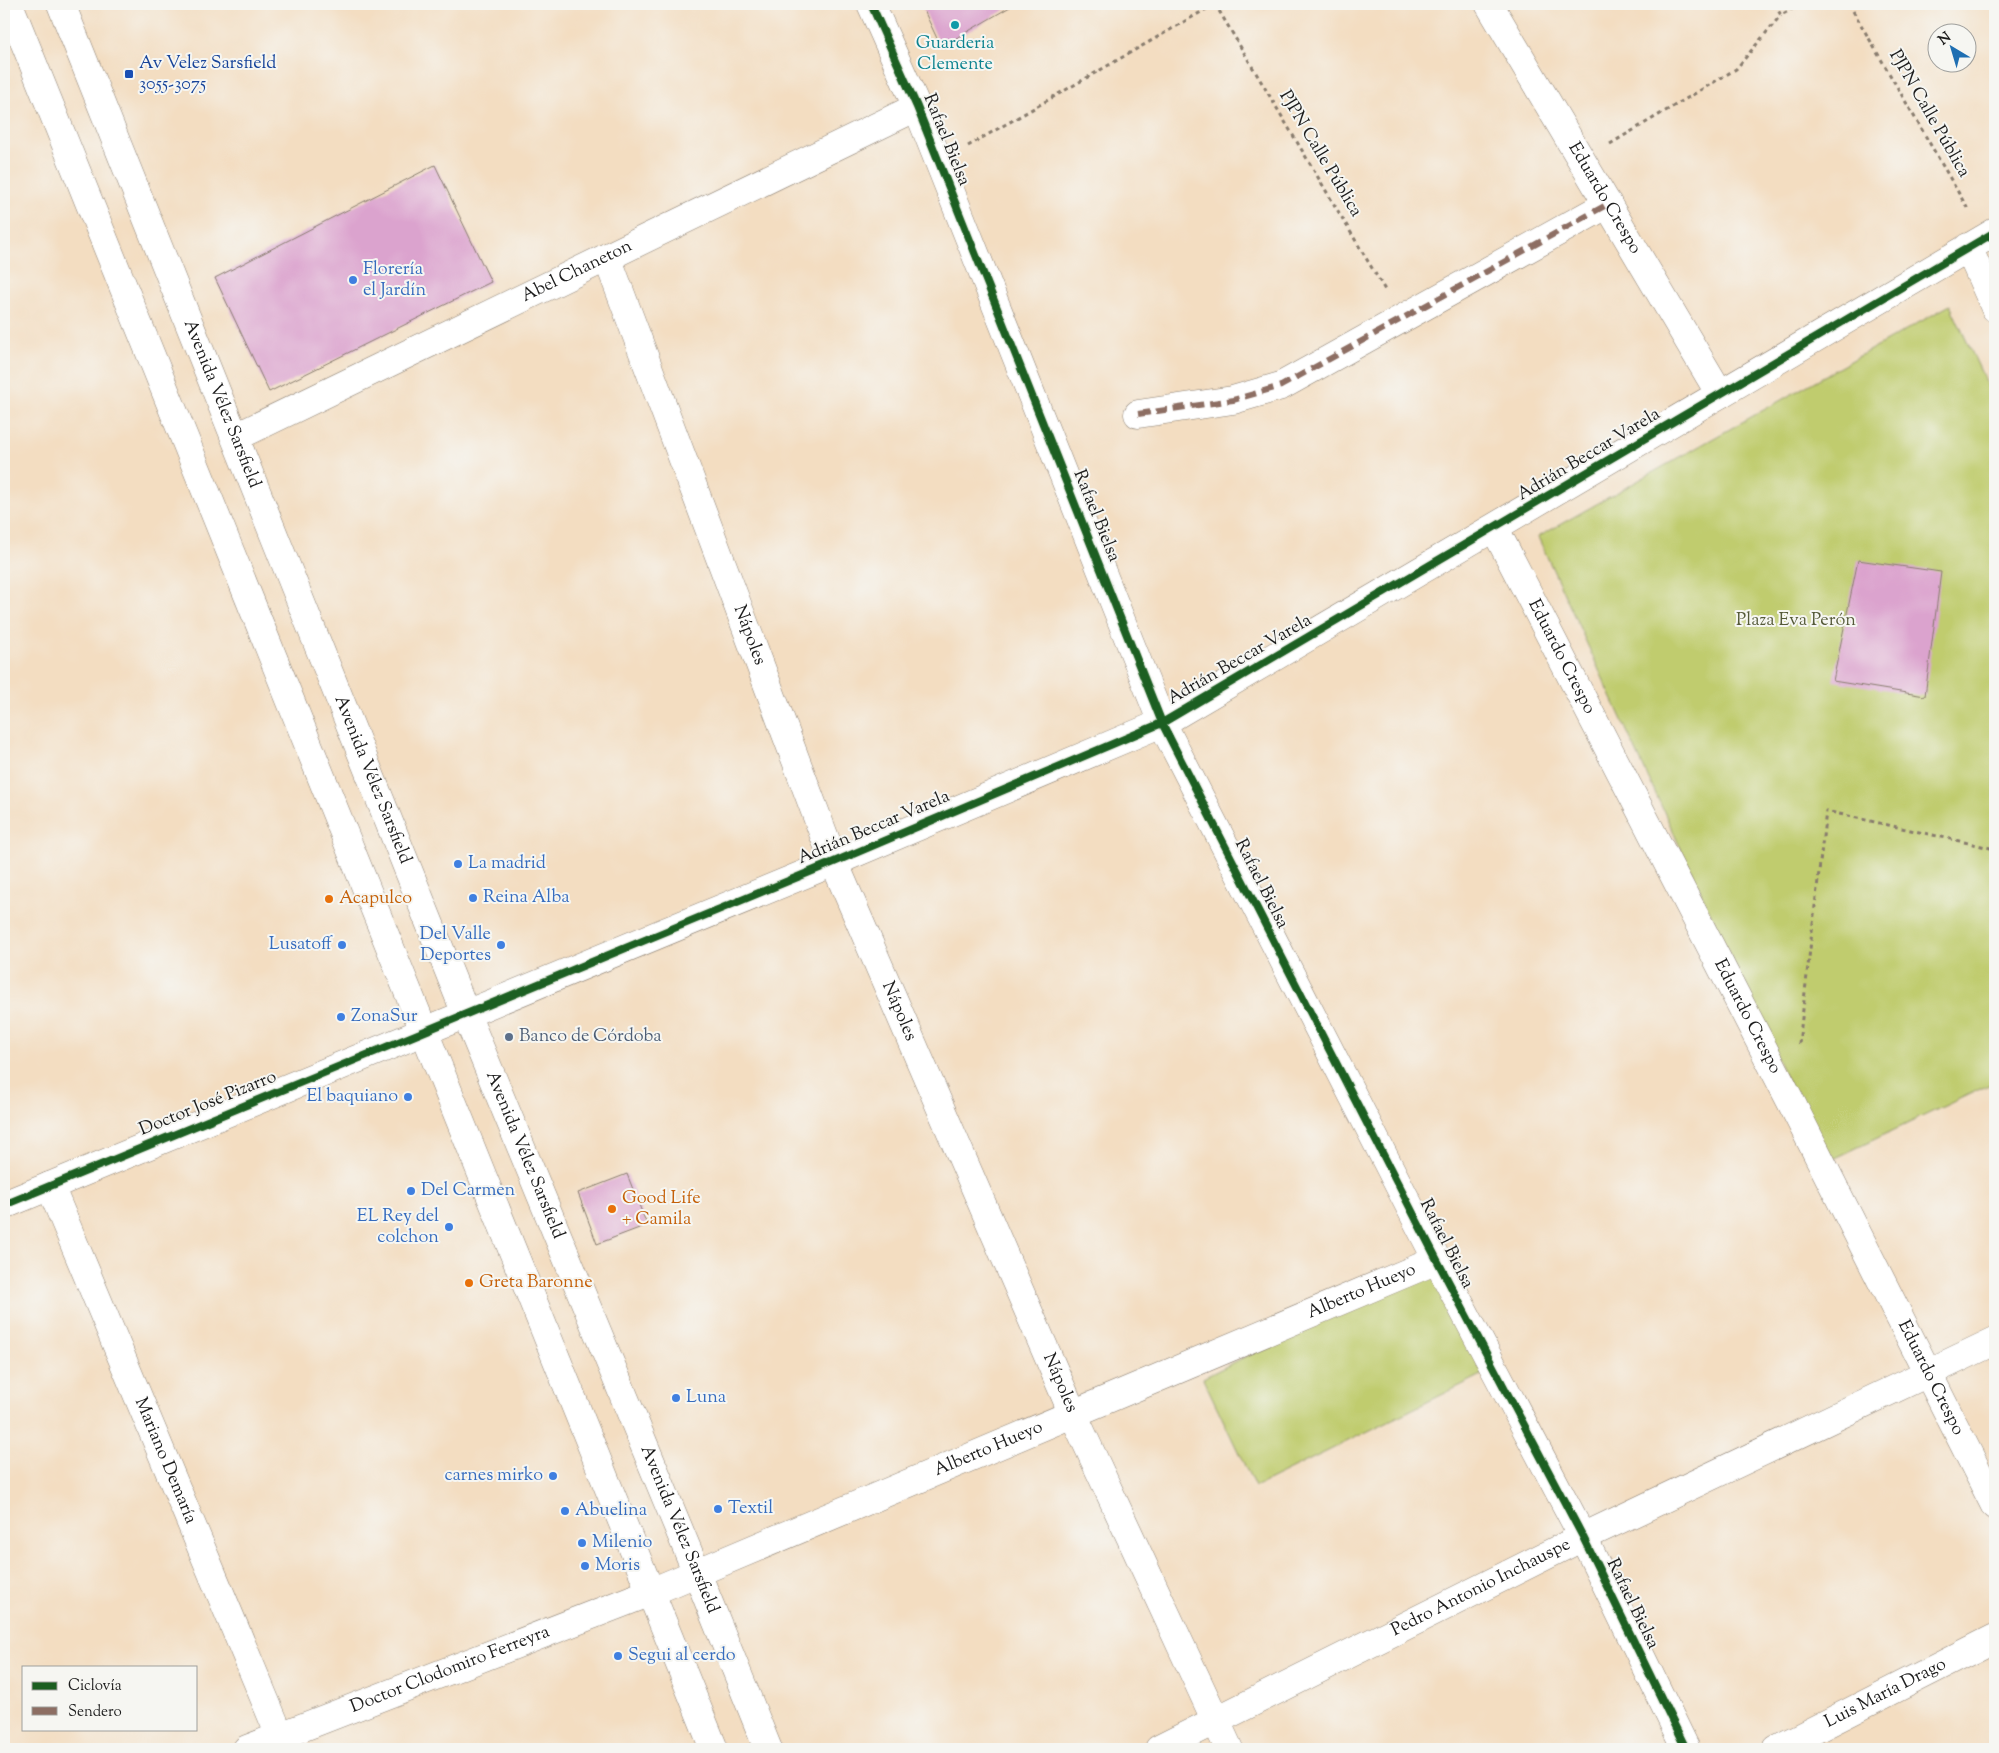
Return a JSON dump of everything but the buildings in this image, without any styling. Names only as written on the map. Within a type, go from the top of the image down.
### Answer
[{"type":"street","points":[[9,4],[714,1749]]},
{"type":"street","name":"Avenida Vélez Sarsfield","points":[[61,4],[466,1014],[768,1749]]},
{"type":"street","name":"Rafael Bielsa","points":[[871,4],[940,163],[1162,723],[1437,1260],[1582,1537],[1686,1749]]},
{"type":"street","name":"Eduardo Crespo","points":[[1489,4],[1720,394]]},
{"type":"street","name":"Abel Chaneton","points":[[236,437],[917,107]]},
{"type":"street","points":[[1138,414],[1233,400],[1281,386],[1608,204]]},
{"type":"street","points":[[1983,239],[1995,308]]},
{"type":"street","name":"Adrián Beccar Varela","points":[[424,1032],[834,862],[1162,723],[1495,529],[1983,239]]},
{"type":"street","name":"Nápoles","points":[[607,257],[834,862],[1074,1414],[1214,1722],[1229,1749]]},
{"type":"street","name":"Eduardo Crespo","points":[[1495,529],[1792,1104],[1995,1506]]},
{"type":"street","name":"Doctor José Pizarro","points":[[4,1205],[424,1032]]},
{"type":"street","name":"Mariano Demaría","points":[[50,1186],[280,1736]]},
{"type":"street","name":"Alberto Hueyo","points":[[651,1592],[1437,1260]]},
{"type":"street","name":"Pedro Antonio Inchauspe","points":[[1159,1749],[1582,1537],[1995,1341]]},
{"type":"street","name":"Doctor Clodomiro Ferreyra","points":[[247,1749],[651,1592]]},
{"type":"street","name":"Luis María Drago","points":[[1777,1749],[1995,1638]]},
{"type":"path","points":[[1774,4],[1781,15]]},
{"type":"path","points":[[1583,161],[1736,69],[1781,15],[1801,4]]},
{"type":"path","points":[[1799,1046],[1826,811],[1995,848]]},
{"type":"green space","name":"Plaza Eva Perón","points":[[1950,305],[1995,402],[1995,1082],[1825,1163],[1538,537]]},
{"type":"green space","points":[[1437,1260],[1488,1372],[1255,1487],[1203,1378]]},
{"type":"marked path","points":[[1138,414],[1233,400],[1281,386],[1608,204]]},
{"type":"cycle path","points":[[871,4],[917,107],[1162,723],[1437,1260],[1583,1537],[1686,1749]]},
{"type":"cycle path","points":[[4,1205],[834,862],[1162,723],[1995,232]]},
{"type":"place","name":"Guarderia Clemente","points":[[955,25]]},
{"type":"place","name":"Av Velez Sarsfield 3055-3075","points":[[129,74]]},
{"type":"place","name":"Florería el Jardín","points":[[353,280]]},
{"type":"place","name":"La madrid","points":[[458,864]]},
{"type":"place","name":"Reina Alba","points":[[473,898]]},
{"type":"place","name":"Acapulco","points":[[329,899]]},
{"type":"place","name":"Lusatoff","points":[[342,945]]},
{"type":"place","name":"Del Valle Deportes","points":[[501,945]]},
{"type":"place","name":"ZonaSur","points":[[341,1017]]},
{"type":"place","name":"Banco de Córdoba","points":[[509,1037]]},
{"type":"place","name":"El baquiano","points":[[408,1097]]},
{"type":"place","name":"Del Carmen","points":[[411,1191]]},
{"type":"place","name":"Good Life + Camila","points":[[612,1209]]},
{"type":"place","name":"EL Rey del colchon","points":[[449,1227]]},
{"type":"place","name":"Greta Baronne","points":[[469,1283]]},
{"type":"place","name":"Luna","points":[[676,1398]]},
{"type":"place","name":"carnes mirko","points":[[553,1476]]},
{"type":"place","name":"Textil","points":[[718,1509]]},
{"type":"place","name":"Abuelina","points":[[565,1511]]},
{"type":"place","name":"Milenio","points":[[582,1543]]},
{"type":"place","name":"Moris","points":[[585,1566]]},
{"type":"place","name":"Segui al cerdo","points":[[618,1656]]}]
